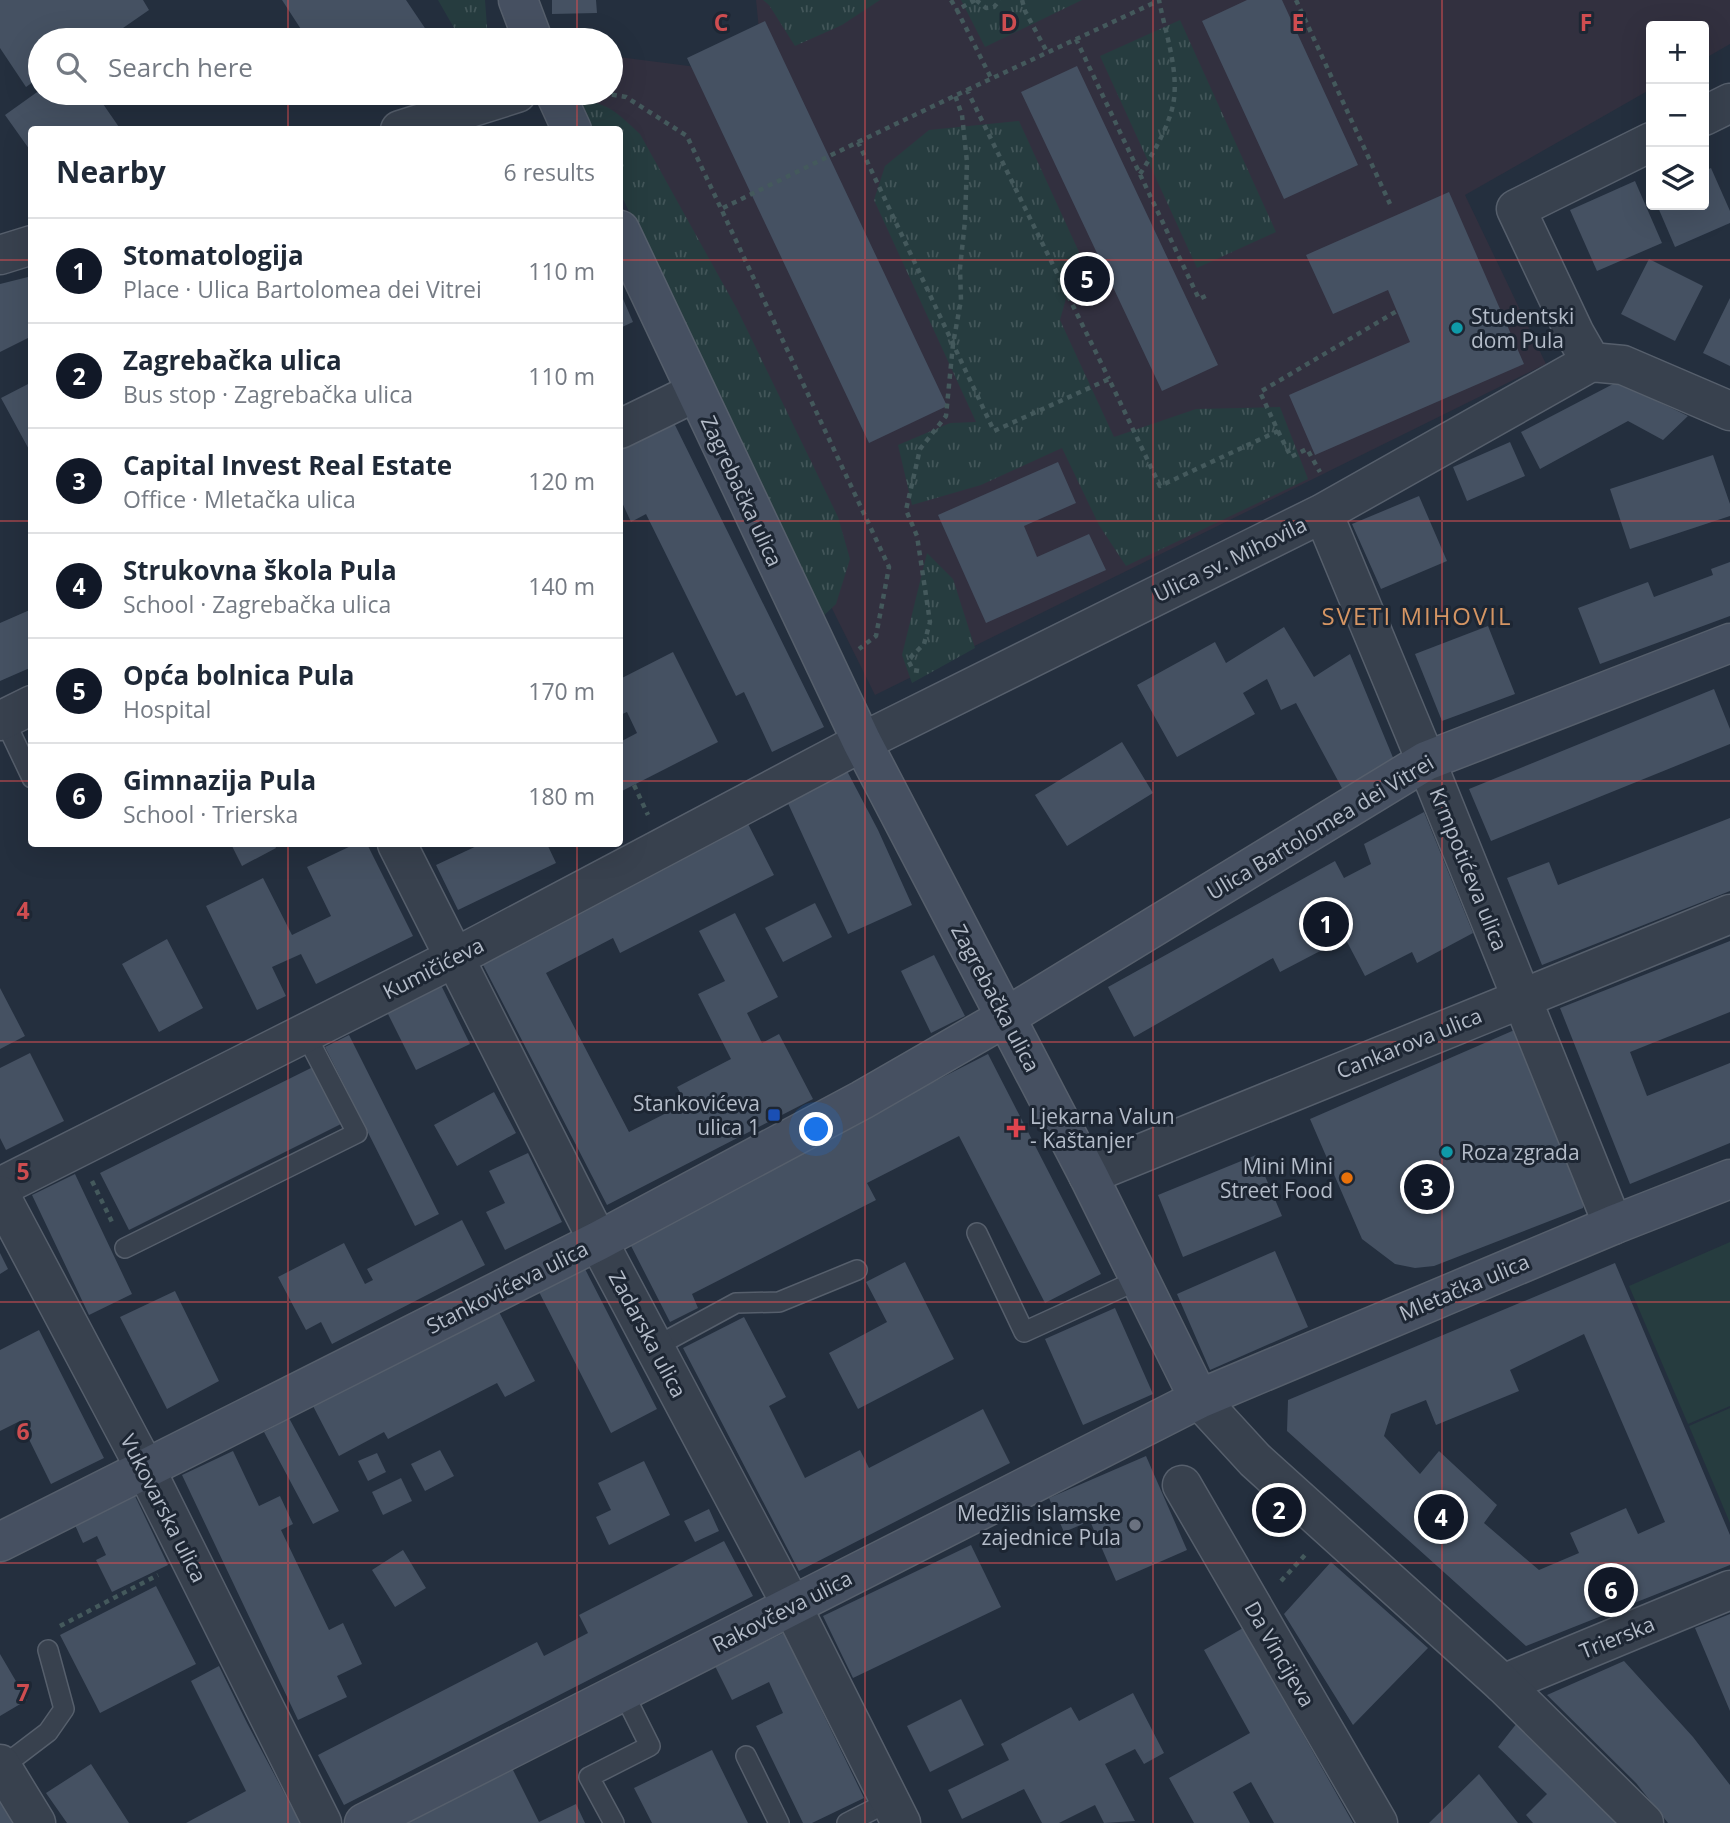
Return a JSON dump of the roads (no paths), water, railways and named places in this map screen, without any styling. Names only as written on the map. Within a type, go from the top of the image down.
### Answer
[{"type":"main road","points":[[518,0],[528,28]]},
{"type":"main road","points":[[561,105],[570,126]]},
{"type":"main road","name":"Zagrebačka ulica","points":[[623,236],[828,674],[1088,1175],[1199,1399]]},
{"type":"main road","name":"Ulica Bartolomea dei Vitrei","points":[[1006,1017],[1426,761],[1730,643]]},
{"type":"main road","name":"Stankovićeva ulica","points":[[0,1542],[598,1241],[862,1100],[1006,1017]]},
{"type":"main road","name":"Mletačka ulica","points":[[1199,1399],[1613,1225],[1730,1179]]},
{"type":"main road","name":"Rakovčeva ulica","points":[[364,1823],[1199,1399]]},
{"type":"street","points":[[1709,114],[1730,103]]},
{"type":"street","points":[[413,126],[479,105]]},
{"type":"street","points":[[1646,144],[1516,209],[1591,362],[1622,365],[1730,411]]},
{"type":"street","points":[[0,255],[28,246]]},
{"type":"street","name":"Ulica sv. Mihovila","points":[[862,742],[1322,513],[1591,362]]},
{"type":"street","points":[[623,428],[696,392]]},
{"type":"street","name":"Krmpotićeva ulica","points":[[1322,513],[1426,761],[1613,1225]]},
{"type":"street","name":"Kumičićeva","points":[[0,1187],[454,958],[862,742]]},
{"type":"street","name":"Zadarska ulica","points":[[398,847],[598,1241],[792,1606],[896,1812]]},
{"type":"street","name":"Cankarova ulica","points":[[1088,1175],[1730,914]]},
{"type":"street","name":"Vukovarska ulica","points":[[0,1195],[146,1470],[322,1823]]},
{"type":"street","name":"Zagrebačka ulica","points":[[1199,1399],[1255,1460],[1503,1684],[1644,1823]]},
{"type":"street","name":"Da Vincijeva","points":[[1182,1485],[1378,1823]]},
{"type":"street","name":"Trierska","points":[[1503,1684],[1730,1590]]},
{"type":"street","points":[[1,1765],[36,1823]]},
{"type":"lane","points":[[12,715],[28,765]]},
{"type":"lane","points":[[125,1248],[357,1133],[305,1033]]},
{"type":"lane","points":[[977,1233],[1024,1332],[1140,1279]]},
{"type":"lane","points":[[655,1347],[736,1303],[779,1302],[857,1270]]},
{"type":"lane","points":[[1,1765],[48,1732],[64,1709],[48,1650]]},
{"type":"lane","points":[[614,1823],[589,1777],[650,1746],[622,1692]]},
{"type":"lane","points":[[746,1756],[779,1823]]},
{"type":"lane","points":[[847,1823],[896,1812]]},
{"type":"place","name":"Opća bolnica Pula","points":[[1087,279]]},
{"type":"place","name":"Studentski dom Pula","points":[[1457,328]]},
{"type":"place","name":"Stomatologija","points":[[1326,924]]},
{"type":"place","name":"Stankovićeva ulica 1","points":[[774,1115]]},
{"type":"place","name":"Ljekarna Valun - Kaštanjer","points":[[1016,1128]]},
{"type":"place","name":"Roza zgrada","points":[[1447,1152]]},
{"type":"place","name":"Mini Mini Street Food","points":[[1347,1178]]},
{"type":"place","name":"Capital Invest Real Estate","points":[[1427,1187]]},
{"type":"place","name":"Zagrebačka ulica","points":[[1279,1510]]},
{"type":"place","name":"Strukovna škola Pula","points":[[1441,1517]]},
{"type":"place","name":"Medžlis islamske zajednice Pula","points":[[1135,1525]]},
{"type":"place","name":"Gimnazija Pula","points":[[1611,1590]]},
{"type":"district","name":"SVETI MIHOVIL","points":[[1417,615]]}]
